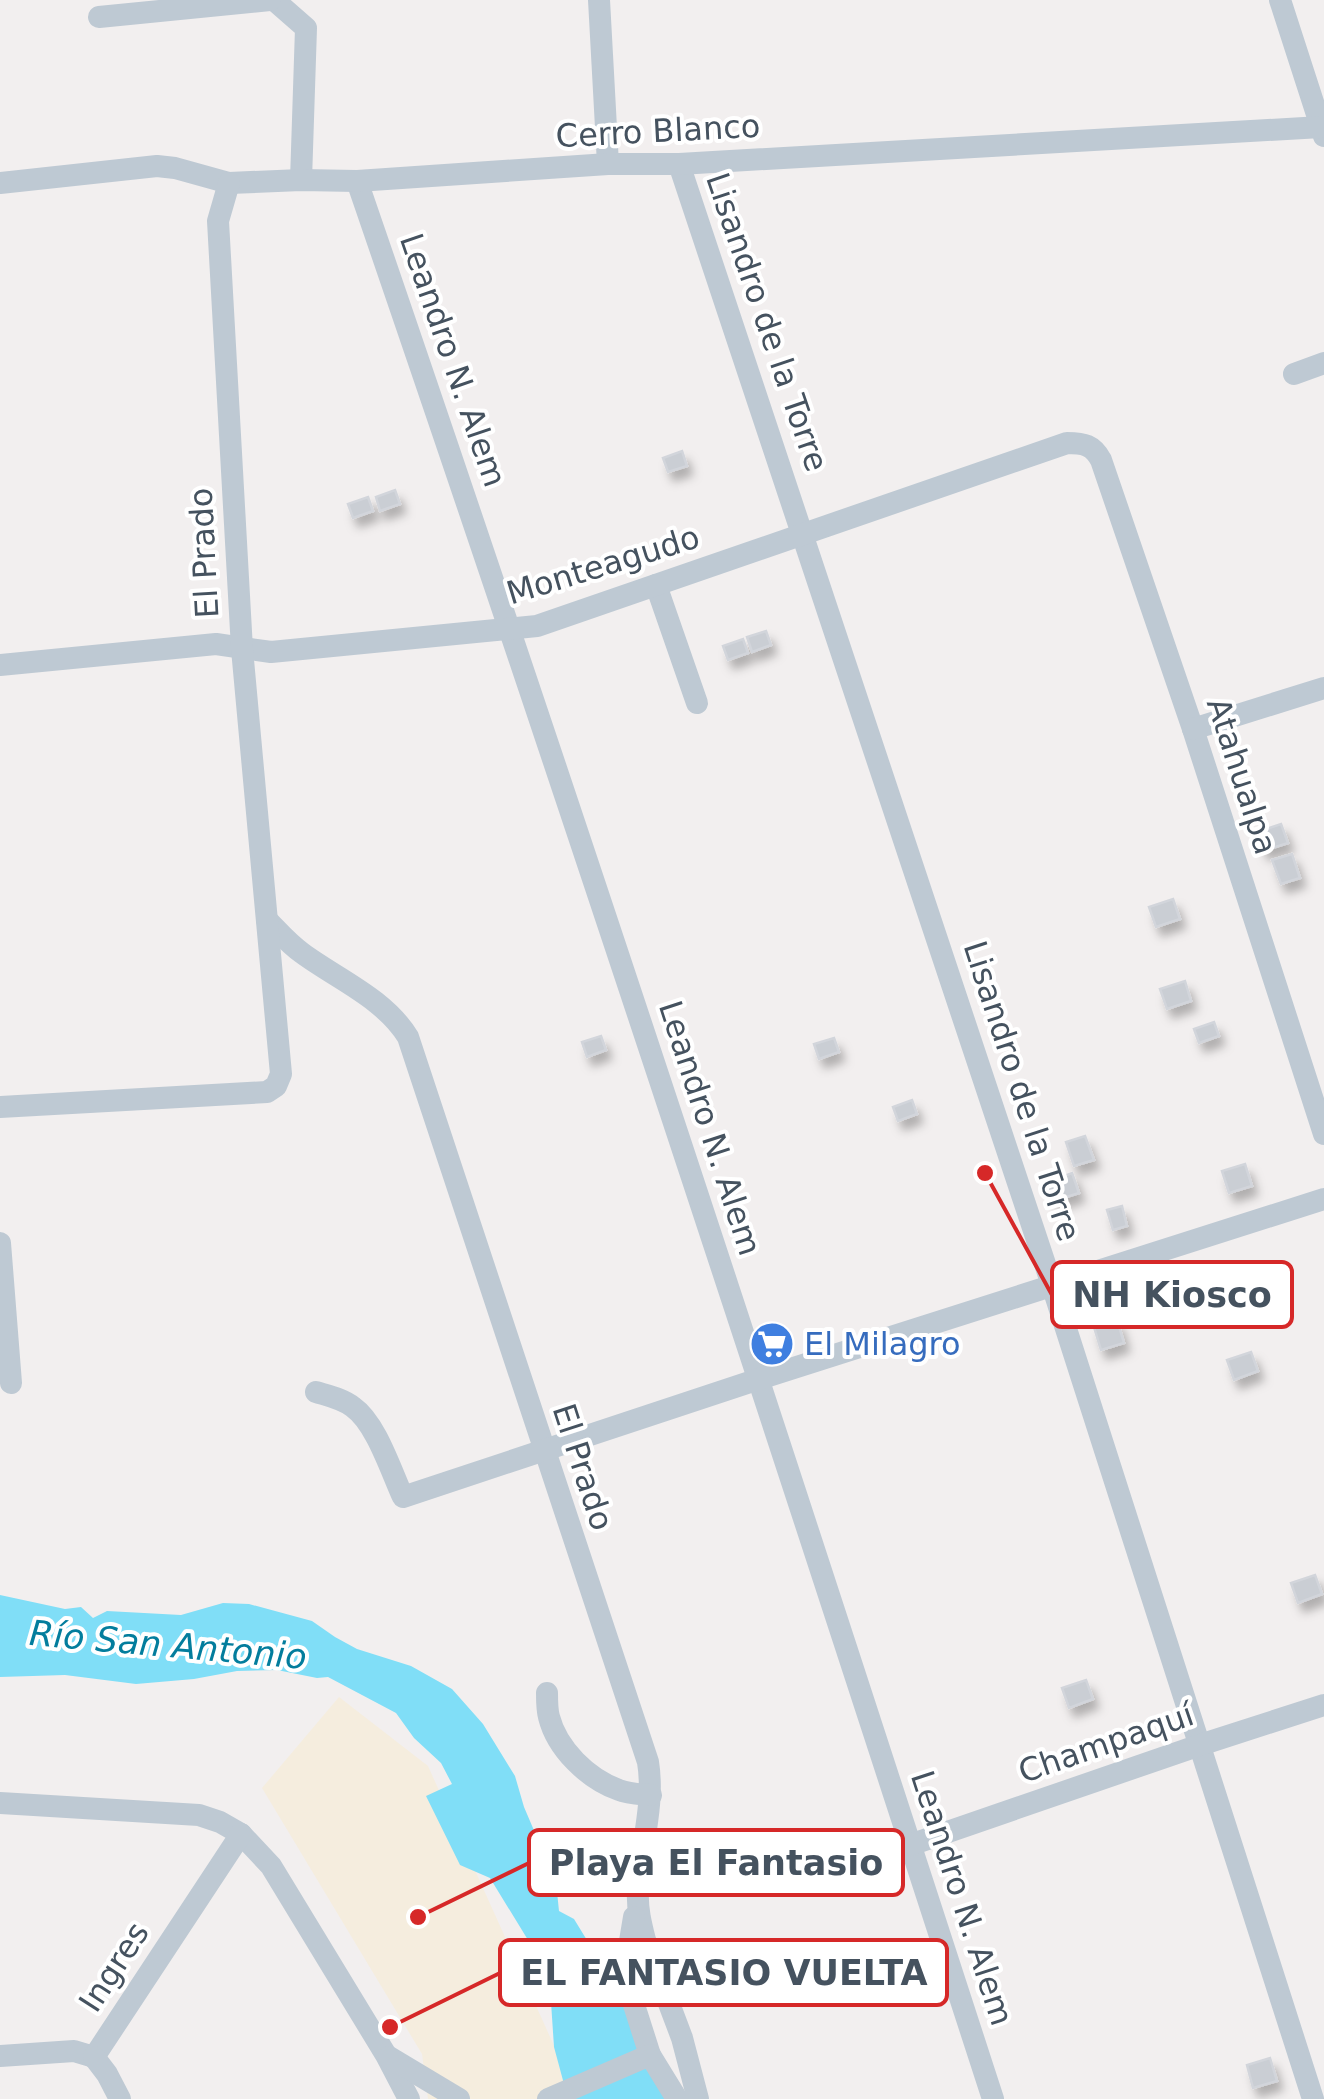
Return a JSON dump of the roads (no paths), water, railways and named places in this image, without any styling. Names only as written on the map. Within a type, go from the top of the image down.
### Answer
[{"type":"street","points":[[99,17],[272,0],[306,28]]},
{"type":"street","points":[[301,180],[308,0]]},
{"type":"street","points":[[599,0],[608,164]]},
{"type":"street","points":[[1280,0],[1323,131]]},
{"type":"street","name":"Cerro Blanco","points":[[0,183],[157,166],[229,184],[357,181],[608,164],[680,164],[1323,131]]},
{"type":"street","name":"Lisandro de la Torre","points":[[680,164],[1052,1284],[1313,2099]]},
{"type":"street","name":"Leandro N. Alem","points":[[357,181],[512,629],[993,2099]]},
{"type":"street","name":"El Prado","points":[[0,1108],[267,1092],[276,1086],[281,1074],[242,649],[218,221],[229,184]]},
{"type":"street","points":[[1294,374],[1324,364]]},
{"type":"street","name":"Monteagudo","points":[[0,665],[216,644],[271,652],[536,626],[1068,443],[1088,444]]},
{"type":"street","name":"Atahualpa","points":[[1088,444],[1102,460],[1324,1134]]},
{"type":"street","points":[[656,584],[697,703]]},
{"type":"street","points":[[1193,729],[1324,688]]},
{"type":"street","name":"El Prado","points":[[267,920],[298,951],[382,1007],[408,1037],[648,1762],[650,1795],[638,1894],[644,1940],[682,2038],[698,2099]]},
{"type":"street","points":[[271,962],[284,952],[298,951]]},
{"type":"street","points":[[316,1392],[353,1406],[364,1417],[403,1496],[1324,1199]]},
{"type":"street","points":[[0,1242],[11,1383]]},
{"type":"street","points":[[547,1693],[554,1732],[570,1756],[590,1775],[620,1791],[650,1795]]},
{"type":"street","name":"Champaquí","points":[[910,1845],[1200,1744],[1324,1706]]},
{"type":"street","points":[[0,1803],[199,1815],[241,1834],[271,1866],[409,2099]]},
{"type":"street","name":"Ingres","points":[[0,2056],[74,2051],[94,2057],[241,1834]]},
{"type":"street","points":[[638,1894],[626,1983],[650,2055],[677,2099]]},
{"type":"street","points":[[386,2055],[459,2099]]},
{"type":"street","points":[[548,2099],[650,2055]]},
{"type":"street","points":[[94,2057],[120,2099]]},
{"type":"water","name":"Río San Antonio","points":[[0,1595],[65,1609],[81,1607],[93,1618],[107,1611],[181,1615],[223,1603],[249,1604],[312,1621],[357,1649],[411,1666],[452,1689],[483,1724],[515,1776],[556,1882],[559,1911],[574,1919],[612,1981],[666,2099],[568,2099],[554,2047],[550,1987],[528,1940],[490,1878],[460,1865],[426,1796],[452,1784],[441,1763],[414,1738],[396,1713],[328,1677],[277,1670],[136,1684],[65,1675],[0,1677]]},
{"type":"place","name":"NH Kiosco","points":[[985,1173]]},
{"type":"place","name":"El Milagro","points":[[772,1344]]},
{"type":"place","name":"Playa El Fantasio","points":[[418,1917]]},
{"type":"place","name":"EL FANTASIO VUELTA","points":[[390,2027]]}]
